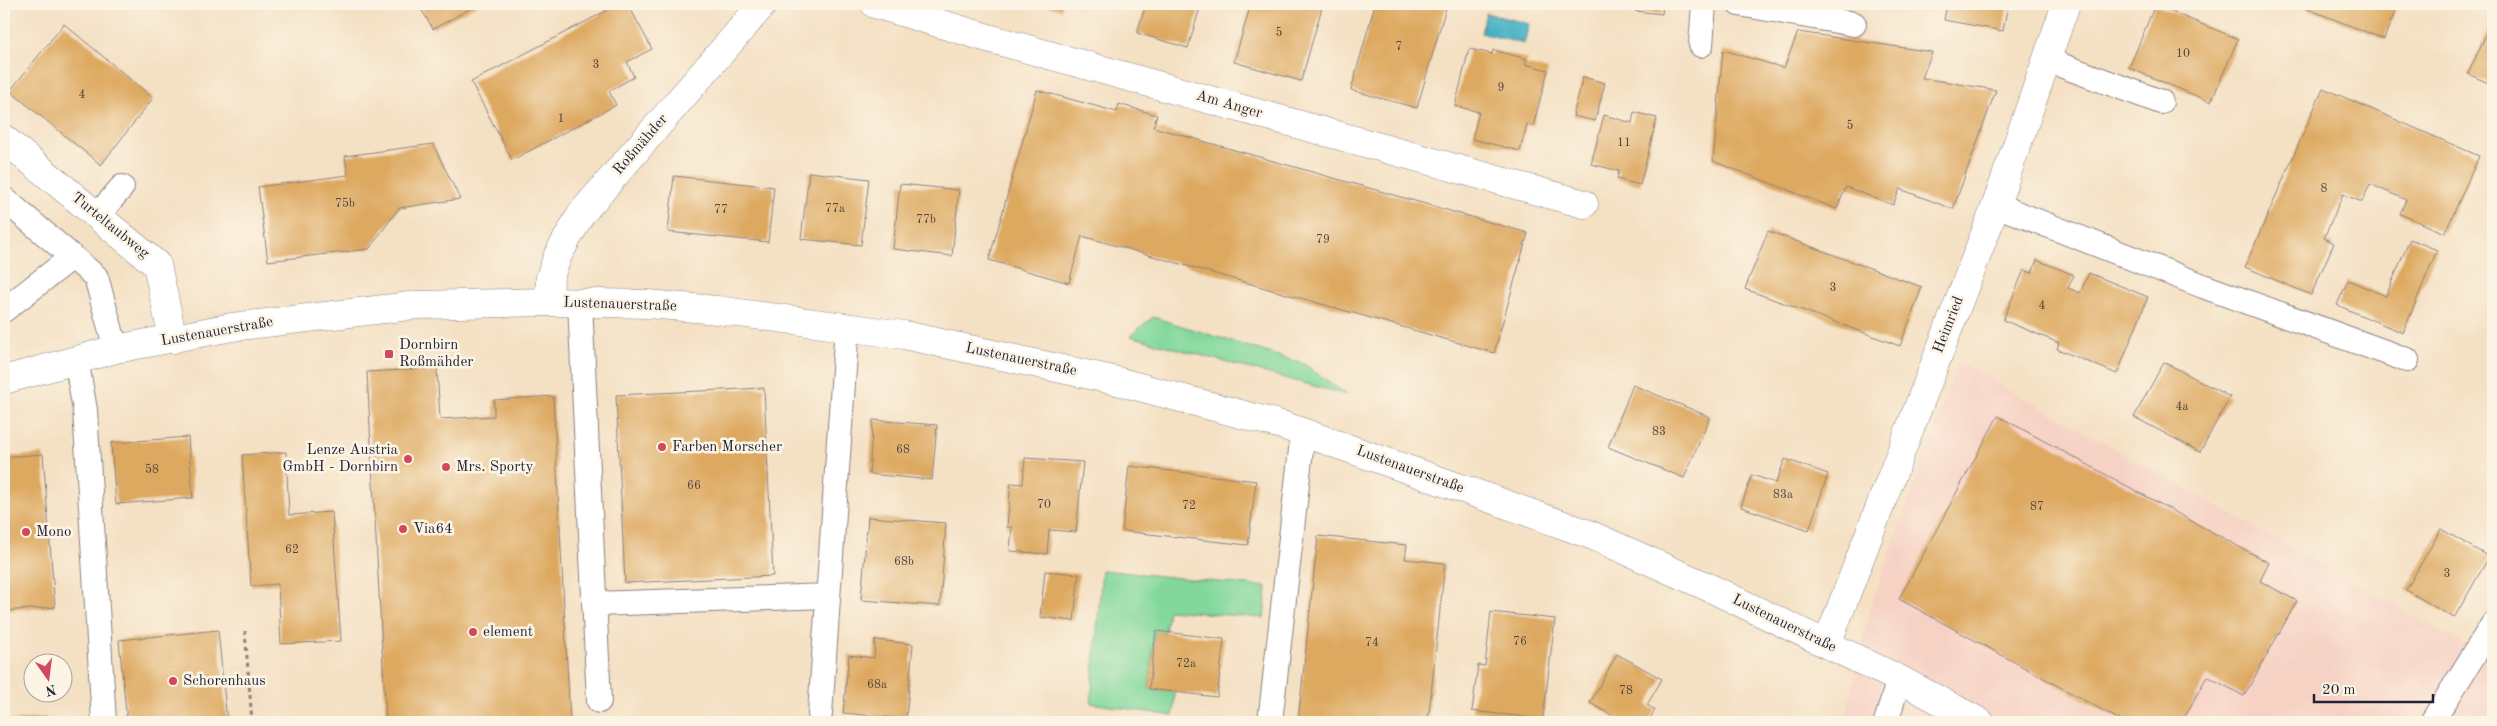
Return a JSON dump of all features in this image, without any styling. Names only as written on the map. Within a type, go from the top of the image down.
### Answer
[{"type":"main road","name":"Roßmähder","points":[[549,302],[550,277],[558,255],[581,214],[763,4]]},
{"type":"main road","name":"Am Anger","points":[[875,4],[988,38],[1584,204]]},
{"type":"main road","name":"Heimried","points":[[1827,644],[1996,205],[2066,4]]},
{"type":"main road","name":"Turteltaubweg","points":[[4,139],[157,265],[173,339]]},
{"type":"main road","name":"Lustenauerstraße","points":[[4,380],[116,349],[232,327],[418,305],[549,302],[648,304],[847,326],[904,335],[1113,380],[1303,432],[1591,535],[1708,587],[1827,644],[1899,679],[1980,722]]},
{"type":"lane","points":[[1701,45],[1704,4]]},
{"type":"lane","points":[[1739,4],[1854,24]]},
{"type":"lane","points":[[2047,60],[2162,102]]},
{"type":"lane","points":[[97,216],[122,187]]},
{"type":"lane","points":[[4,199],[71,258],[96,277],[116,349]]},
{"type":"lane","points":[[1996,205],[2203,286],[2407,360]]},
{"type":"lane","points":[[4,310],[71,258]]},
{"type":"lane","points":[[580,303],[599,701]]},
{"type":"lane","points":[[820,714],[847,326]]},
{"type":"lane","points":[[76,359],[85,410],[104,722]]},
{"type":"lane","points":[[1270,722],[1303,432]]},
{"type":"lane","points":[[594,604],[828,596]]},
{"type":"lane","points":[[2432,722],[2493,624]]},
{"type":"lane","points":[[1886,722],[1899,679]]},
{"type":"path","points":[[245,630],[252,722]]},
{"type":"shaded area","points":[[1958,361],[2463,644],[2493,658],[2493,722],[1845,722],[1867,617]]},
{"type":"green space","points":[[1153,317],[1304,364],[1347,395],[1130,336]]},
{"type":"green space","points":[[1102,570],[1267,587],[1264,618],[1168,610],[1165,632],[1155,632],[1149,689],[1175,692],[1173,716],[1091,703]]},
{"type":"water","points":[[1486,13],[1529,24],[1524,44],[1481,33]]},
{"type":"building","points":[[418,4],[479,4],[433,29]]},
{"type":"building","points":[[619,4],[628,4],[652,49],[627,62],[634,77],[609,91],[616,105],[512,160],[471,82]]},
{"type":"building","points":[[1041,4],[1063,4],[1061,10]]},
{"type":"building","points":[[1146,4],[1201,4],[1188,48],[1137,33]]},
{"type":"building","points":[[1251,4],[1323,4],[1301,81],[1234,62]]},
{"type":"building","points":[[1375,4],[1447,4],[1417,108],[1351,90]]},
{"type":"building","points":[[1635,4],[1663,4],[1662,14],[1635,11]]},
{"type":"building","points":[[1947,4],[2008,4],[2003,31],[1944,20]]},
{"type":"building","points":[[2295,4],[2398,4],[2384,39]]},
{"type":"building","points":[[2155,5],[2238,39],[2211,102],[2129,68]]},
{"type":"building","points":[[2493,21],[2493,85],[2468,74]]},
{"type":"building","points":[[64,24],[153,98],[101,165],[10,91]]},
{"type":"building","points":[[1798,32],[1932,52],[1922,78],[1996,90],[1953,209],[1900,189],[1893,205],[1846,187],[1837,209],[1713,161],[1723,50],[1784,68]]},
{"type":"building","points":[[1469,49],[1492,54],[1493,50],[1527,59],[1525,64],[1548,70],[1533,126],[1527,124],[1520,151],[1472,139],[1479,112],[1455,106]]},
{"type":"building","points":[[1583,77],[1605,83],[1595,121],[1573,116]]},
{"type":"building","points":[[2323,88],[2479,156],[2445,233],[2400,214],[2406,200],[2370,184],[2362,202],[2343,194],[2324,238],[2334,243],[2311,295],[2245,267]]},
{"type":"building","points":[[1037,90],[1117,112],[1119,104],[1157,115],[1153,127],[1528,233],[1494,353],[1082,236],[1069,283],[989,260]]},
{"type":"building","points":[[1634,112],[1657,118],[1640,185],[1617,179],[1619,171],[1591,164],[1604,115],[1632,123]]},
{"type":"building","points":[[433,144],[460,199],[399,208],[369,249],[268,261],[258,187],[348,175],[345,156]]},
{"type":"building","points":[[809,172],[869,179],[861,245],[801,239]]},
{"type":"building","points":[[674,176],[774,187],[768,242],[668,232]]},
{"type":"building","points":[[900,184],[959,190],[952,256],[893,249]]},
{"type":"building","points":[[1768,231],[1922,287],[1900,346],[1745,289]]},
{"type":"building","points":[[2410,239],[2437,250],[2403,333],[2337,305],[2348,280],[2386,296]]},
{"type":"building","points":[[2037,260],[2074,275],[2068,288],[2080,293],[2089,273],[2148,297],[2117,374],[2057,349],[2059,343],[2003,320],[2024,270],[2032,273]]},
{"type":"building","points":[[2164,362],[2230,397],[2200,452],[2134,417]]},
{"type":"building","name":"element","points":[[437,368],[440,419],[494,416],[494,400],[553,396],[570,722],[386,722],[367,372]]},
{"type":"building","points":[[1633,385],[1710,417],[1684,478],[1608,447]]},
{"type":"building","points":[[764,388],[773,576],[625,583],[616,395]]},
{"type":"building","points":[[1998,416],[2269,563],[2260,581],[2297,601],[2244,696],[2207,676],[2182,722],[2124,722],[1899,599]]},
{"type":"building","points":[[873,420],[937,425],[932,480],[869,474]]},
{"type":"building","points":[[188,437],[193,498],[116,504],[111,443]]},
{"type":"building","points":[[286,452],[289,515],[332,512],[341,641],[281,644],[278,584],[251,586],[242,455]]},
{"type":"building","name":"Mono","points":[[43,454],[55,607],[4,611],[4,457]]},
{"type":"building","points":[[1025,458],[1083,462],[1076,532],[1049,530],[1047,554],[1010,551],[1012,527],[1007,527],[1011,483],[1023,484]]},
{"type":"building","points":[[1785,459],[1828,474],[1809,530],[1741,507],[1752,475],[1776,483]]},
{"type":"building","points":[[1129,466],[1256,481],[1248,545],[1122,531]]},
{"type":"building","points":[[868,517],[946,523],[940,606],[861,600]]},
{"type":"building","points":[[2441,529],[2489,557],[2454,618],[2406,590]]},
{"type":"building","points":[[1318,536],[1407,545],[1405,559],[1445,563],[1428,722],[1298,722]]},
{"type":"building","points":[[1045,571],[1079,574],[1074,621],[1040,617]]},
{"type":"building","points":[[1491,612],[1555,619],[1543,719],[1472,711],[1478,665],[1485,666]]},
{"type":"building","name":"Schorenhaus","points":[[218,630],[227,722],[127,722],[119,640]]},
{"type":"building","points":[[1156,631],[1224,639],[1217,697],[1149,689]]},
{"type":"building","points":[[875,640],[913,644],[906,719],[843,713],[849,655],[874,658]]},
{"type":"building","points":[[1617,654],[1662,679],[1647,705],[1655,710],[1648,722],[1624,722],[1590,703]]},
{"type":"building","points":[[46,717],[46,722],[4,722],[4,721]]},
{"type":"place","name":"Dornbirn Roßmähder","points":[[389,354]]},
{"type":"place","name":"Farben Morscher","points":[[662,447]]},
{"type":"place","name":"Lenze Austria GmbH - Dornbirn","points":[[408,459]]},
{"type":"place","name":"Mrs. Sporty","points":[[446,467]]},
{"type":"place","name":"Via64","points":[[403,529]]},
{"type":"place","name":"Mono","points":[[26,532]]},
{"type":"place","name":"element","points":[[473,632]]},
{"type":"place","name":"Schorenhaus","points":[[173,681]]}]
